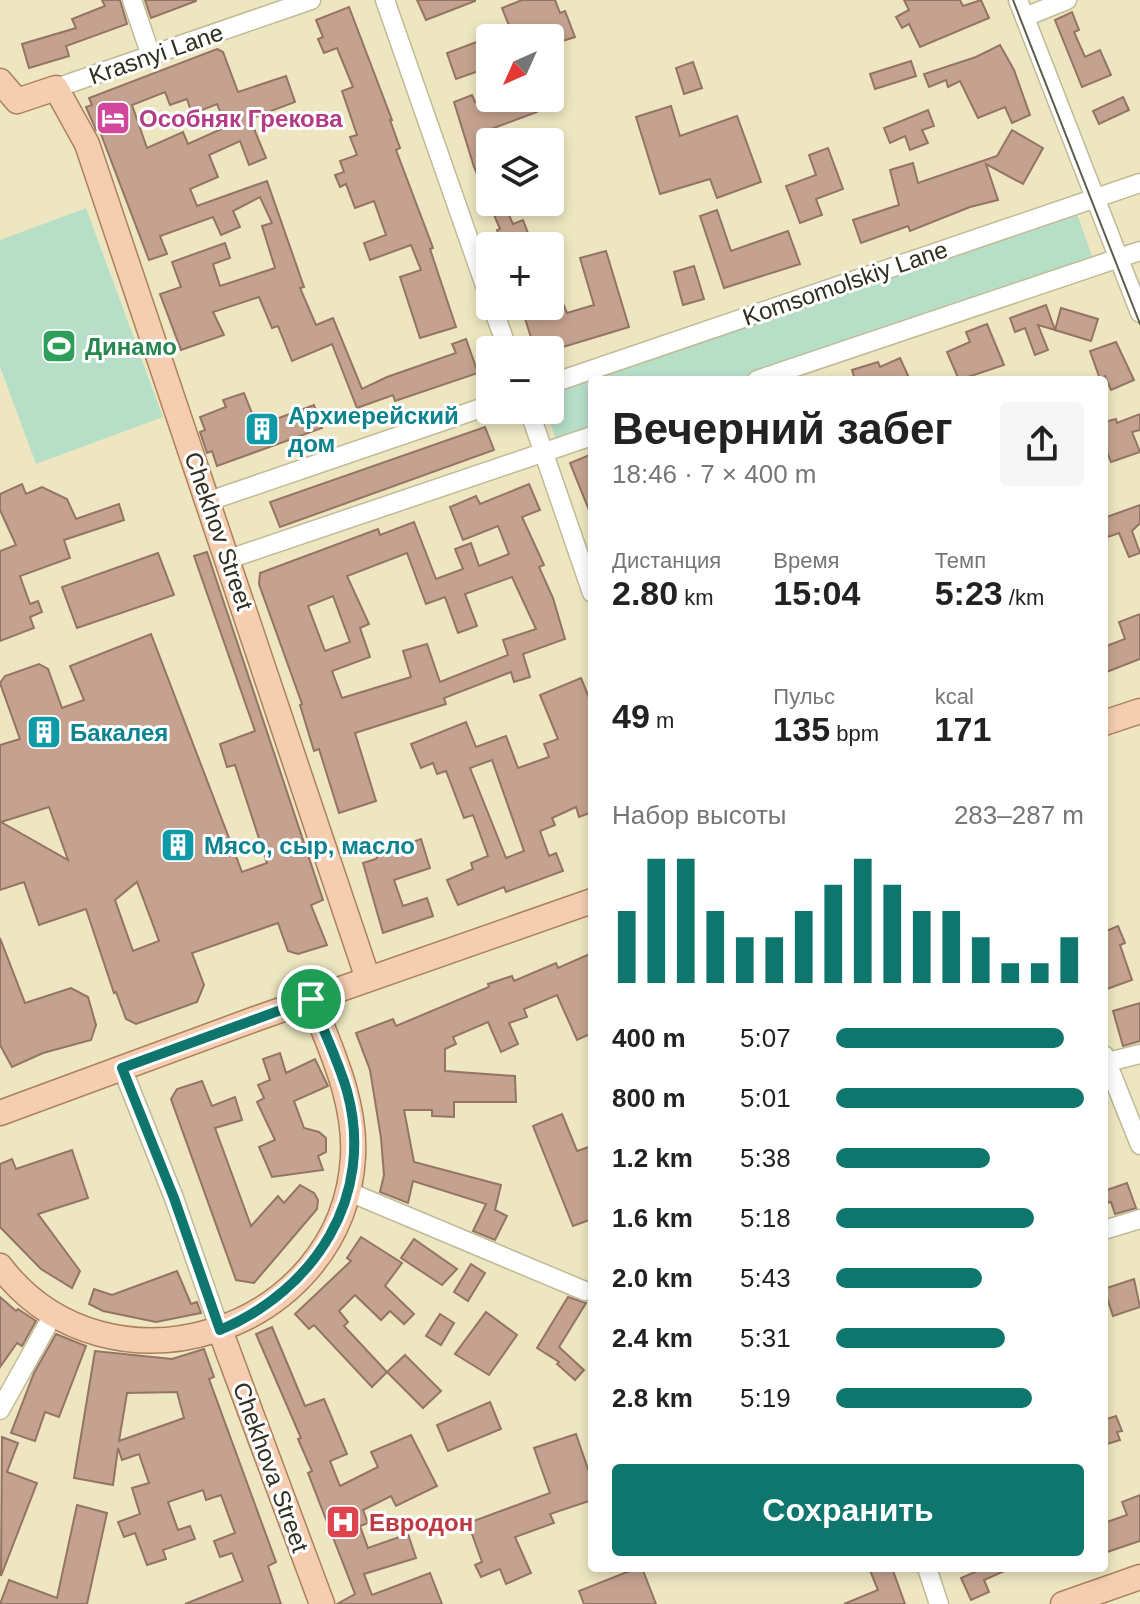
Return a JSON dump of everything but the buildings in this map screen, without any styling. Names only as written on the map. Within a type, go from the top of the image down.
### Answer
[{"type":"main road","points":[[0,81],[8,104]]},
{"type":"main road","name":"Krasnyi Lane","points":[[8,104],[56,88]]},
{"type":"main road","name":"Chekhov Street","points":[[56,88],[87,144],[368,979]]},
{"type":"main road","points":[[1108,722],[1140,711]]},
{"type":"main road","points":[[0,1113],[311,999],[588,902]]},
{"type":"main road","points":[[0,1266],[26,1294],[54,1313],[106,1334],[150,1341],[183,1339],[220,1330],[247,1319],[275,1301],[300,1279],[321,1252],[337,1223],[347,1191],[353,1136],[347,1092],[311,999]]},
{"type":"main road","name":"Chekhova Street","points":[[220,1330],[322,1604]]},
{"type":"main road","points":[[1063,1604],[1140,1577]]},
{"type":"street","points":[[132,0],[151,56]]},
{"type":"street","name":"Krasnyi Lane","points":[[56,88],[311,0]]},
{"type":"street","points":[[385,0],[476,260]]},
{"type":"street","points":[[1067,0],[1021,9],[1140,313]]},
{"type":"street","name":"Komsomolskiy Lane","points":[[564,379],[1140,183]]},
{"type":"street","points":[[769,376],[1140,251]]},
{"type":"street","points":[[209,501],[476,410]]},
{"type":"street","points":[[534,424],[588,581]]},
{"type":"street","points":[[229,559],[588,437]]},
{"type":"street","points":[[1108,1059],[1140,1054]]},
{"type":"street","points":[[1108,1066],[1140,1145]]},
{"type":"street","points":[[122,1068],[174,1198],[220,1330]]},
{"type":"street","points":[[347,1191],[585,1291]]},
{"type":"street","points":[[1108,1229],[1140,1219]]},
{"type":"street","points":[[0,1410],[27,1367],[54,1313]]},
{"type":"street","points":[[928,1572],[939,1604]]},
{"type":"green space","points":[[86,208],[163,417],[36,464],[0,367],[0,240]]},
{"type":"green space","points":[[1076,211],[1093,259],[750,376],[591,376]]},
{"type":"green space","points":[[588,377],[588,431],[557,442],[551,424],[564,424],[564,385]]},
{"type":"tram line","points":[[1013,0],[1140,324]]},
{"type":"place","name":"Особняк Грекова","points":[[113,118]]},
{"type":"place","name":"Динамо","points":[[59,346]]},
{"type":"place","name":"Архиерейский дом","points":[[262,429]]},
{"type":"place","name":"Бакалея","points":[[44,732]]},
{"type":"place","name":"Мясо, сыр, масло","points":[[178,845]]},
{"type":"place","name":"Евродон","points":[[343,1522]]},
{"type":"route","points":[[311,999],[347,1092],[353,1125],[353,1158],[347,1191],[337,1223],[321,1252],[300,1279],[275,1301],[247,1319],[220,1330],[174,1198],[122,1068],[311,999]]}]
